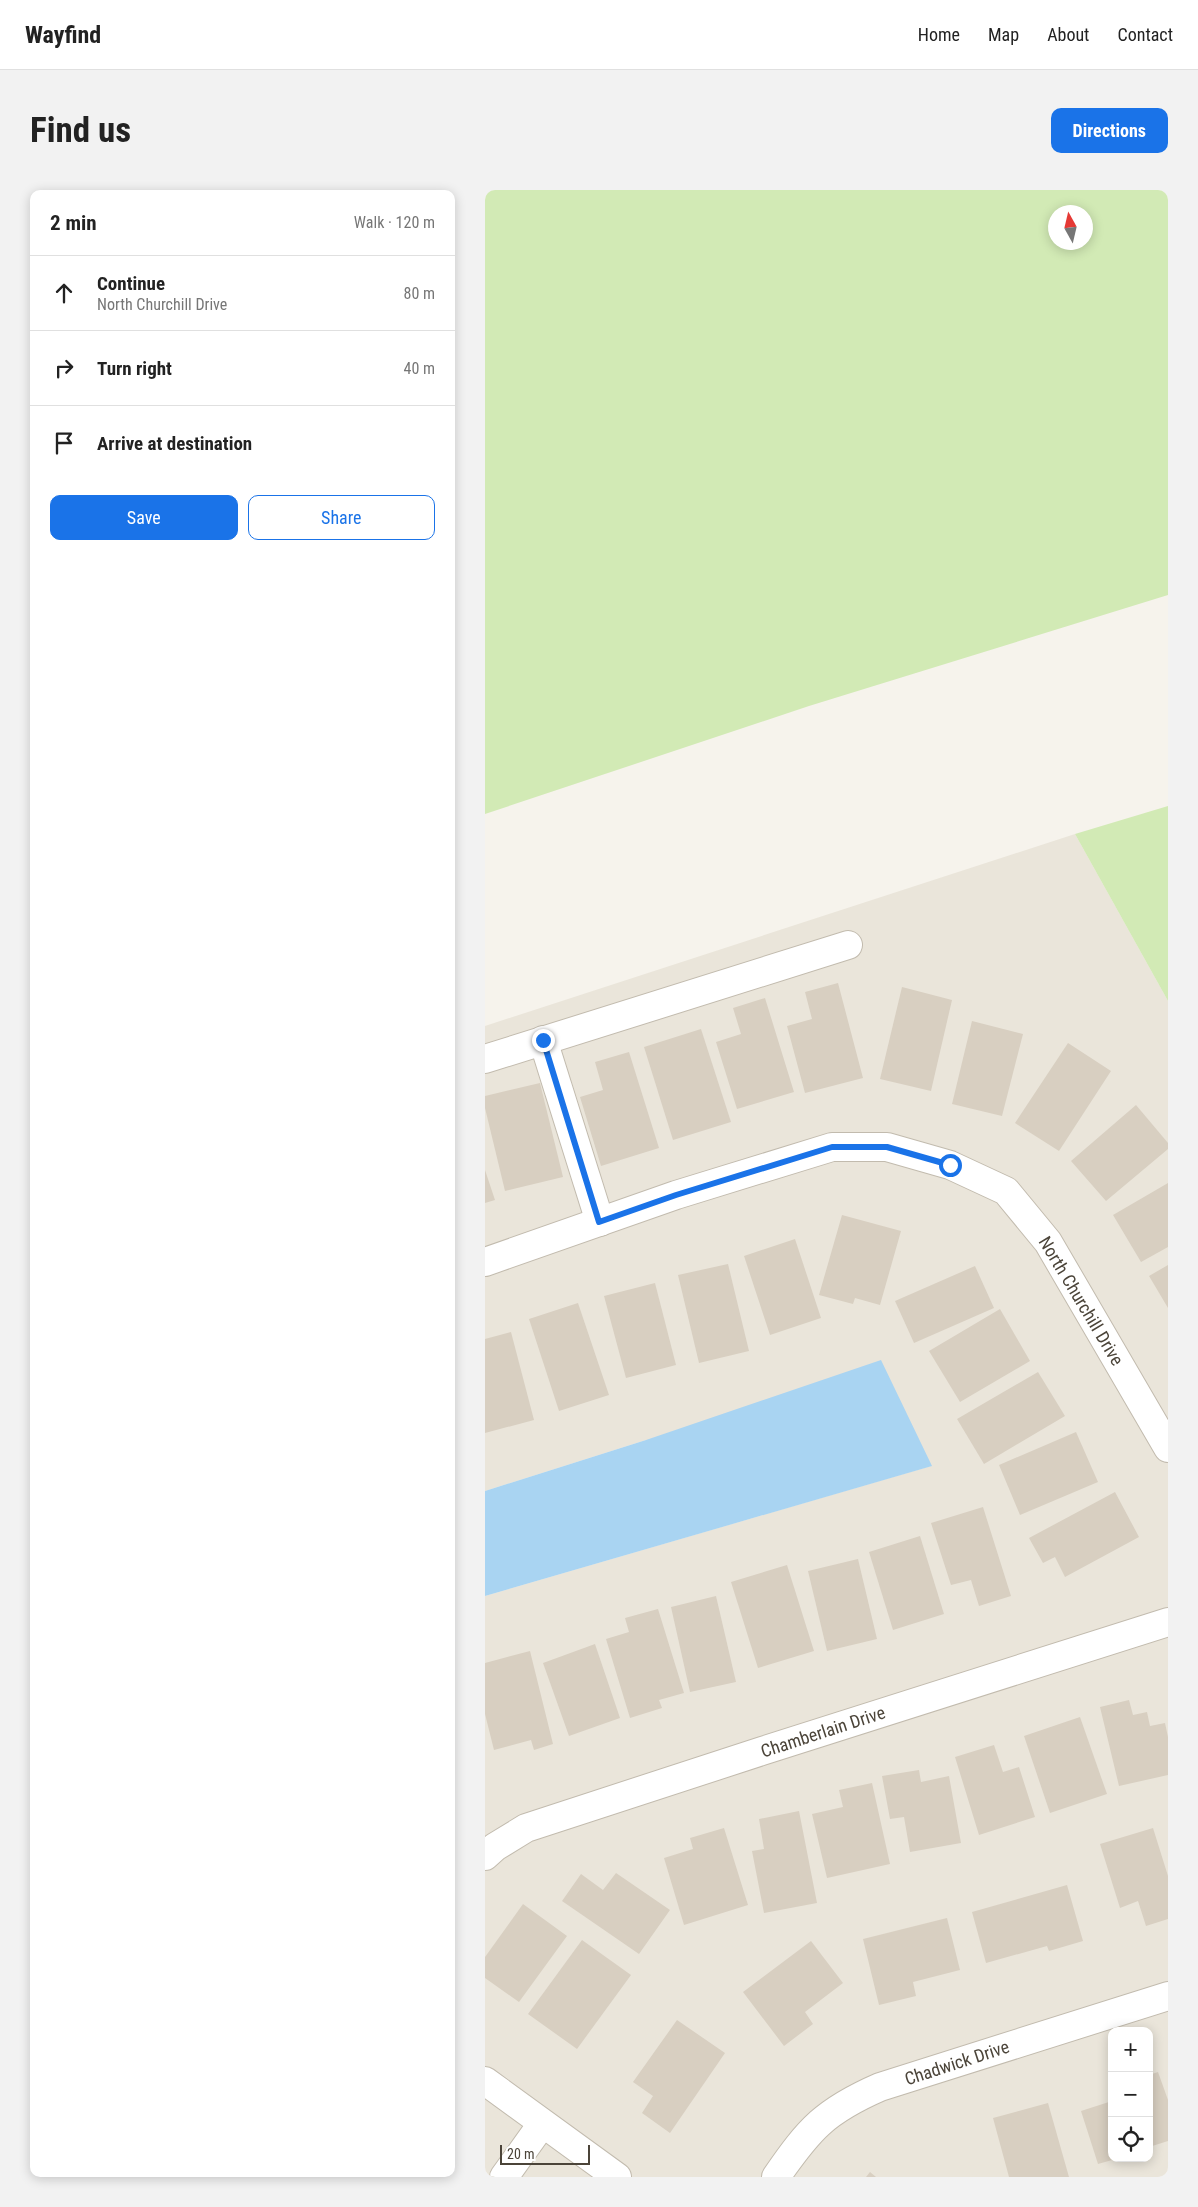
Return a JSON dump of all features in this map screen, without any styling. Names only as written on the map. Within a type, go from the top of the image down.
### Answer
[{"type":"street","points":[[485,1059],[848,945]]},
{"type":"street","points":[[543,1040],[599,1222]]},
{"type":"street","name":"North Churchill Drive","points":[[485,1262],[676,1195],[832,1147],[887,1147],[950,1165],[1006,1191],[1048,1242],[1168,1448]]},
{"type":"street","name":"Chamberlain Drive","points":[[485,1856],[495,1847],[526,1828],[1168,1622]]},
{"type":"street","name":"Chadwick Drive","points":[[776,2177],[800,2142],[823,2119],[850,2100],[880,2088],[1168,1996]]},
{"type":"street","points":[[485,2080],[542,2124],[617,2177]]},
{"type":"street","points":[[504,2177],[542,2124]]},
{"type":"shaded area","points":[[1075,834],[1168,1001],[1168,2177],[485,2177],[485,1596],[931,1466],[646,1440],[485,1491],[485,1026]]},
{"type":"green space","points":[[485,190],[1168,190],[1168,595],[809,706],[485,814]]},
{"type":"green space","points":[[1168,806],[1168,1001],[1075,834]]},
{"type":"water","points":[[881,1360],[932,1466],[485,1596],[485,1491],[646,1440]]},
{"type":"building","points":[[838,983],[863,1078],[805,1093],[787,1026],[812,1019],[805,992]]},
{"type":"building","points":[[902,987],[952,1000],[931,1091],[880,1079]]},
{"type":"building","points":[[765,998],[794,1092],[737,1109],[716,1042],[741,1034],[733,1008]]},
{"type":"building","points":[[972,1021],[1023,1034],[1002,1116],[952,1104]]},
{"type":"building","points":[[701,1029],[731,1122],[673,1140],[644,1047]]},
{"type":"building","points":[[1068,1043],[1111,1071],[1059,1151],[1015,1123]]},
{"type":"building","points":[[629,1052],[659,1148],[601,1166],[580,1097],[603,1090],[595,1062]]},
{"type":"building","points":[[540,1083],[563,1177],[505,1191],[485,1108],[485,1096]]},
{"type":"building","points":[[1136,1105],[1168,1143],[1168,1149],[1106,1201],[1071,1161]]},
{"type":"building","points":[[485,1170],[495,1200],[485,1203]]},
{"type":"building","points":[[1168,1183],[1168,1247],[1141,1262],[1113,1215]]},
{"type":"building","points":[[842,1215],[901,1231],[880,1305],[855,1298],[853,1304],[819,1295]]},
{"type":"building","points":[[795,1239],[821,1318],[770,1335],[744,1256]]},
{"type":"building","points":[[728,1264],[749,1351],[699,1363],[678,1275]]},
{"type":"building","points":[[1168,1265],[1168,1308],[1149,1276]]},
{"type":"building","points":[[975,1266],[994,1308],[914,1343],[895,1301]]},
{"type":"building","points":[[655,1283],[676,1365],[626,1378],[604,1296]]},
{"type":"building","points":[[578,1303],[609,1395],[559,1411],[529,1319]]},
{"type":"building","points":[[1000,1309],[1030,1361],[960,1402],[929,1351]]},
{"type":"building","points":[[511,1332],[534,1420],[485,1433],[485,1339]]},
{"type":"building","points":[[1038,1372],[1065,1416],[984,1464],[957,1419]]},
{"type":"building","points":[[1076,1432],[1098,1482],[1020,1515],[999,1465]]},
{"type":"building","points":[[1115,1492],[1139,1537],[1065,1577],[1055,1557],[1043,1563],[1029,1538]]},
{"type":"building","points":[[983,1507],[1011,1596],[979,1606],[971,1580],[951,1585],[931,1523]]},
{"type":"building","points":[[920,1536],[944,1614],[893,1630],[869,1552]]},
{"type":"building","points":[[858,1559],[877,1639],[827,1651],[808,1571]]},
{"type":"building","points":[[787,1565],[814,1651],[758,1668],[731,1582]]},
{"type":"building","points":[[716,1596],[736,1682],[690,1692],[671,1607]]},
{"type":"building","points":[[658,1609],[684,1693],[659,1700],[662,1708],[630,1718],[606,1639],[629,1632],[625,1618]]},
{"type":"building","points":[[595,1644],[620,1718],[569,1736],[543,1663]]},
{"type":"building","points":[[530,1651],[553,1744],[534,1750],[531,1740],[494,1750],[485,1714],[485,1663]]},
{"type":"building","points":[[1129,1700],[1133,1715],[1147,1712],[1150,1726],[1165,1723],[1168,1737],[1168,1775],[1119,1786],[1100,1707]]},
{"type":"building","points":[[1080,1717],[1107,1794],[1050,1813],[1024,1736]]},
{"type":"building","points":[[994,1745],[1003,1772],[1019,1767],[1035,1817],[979,1835],[955,1757]]},
{"type":"building","points":[[919,1770],[921,1782],[949,1776],[961,1843],[910,1852],[904,1817],[890,1819],[882,1776]]},
{"type":"building","points":[[872,1783],[890,1864],[827,1878],[812,1814],[843,1807],[839,1790]]},
{"type":"building","points":[[799,1811],[817,1903],[764,1913],[752,1851],[764,1849],[759,1819]]},
{"type":"building","points":[[724,1828],[748,1905],[684,1925],[664,1858],[693,1849],[690,1838]]},
{"type":"building","points":[[1153,1828],[1168,1876],[1168,1919],[1146,1926],[1138,1901],[1120,1908],[1100,1844]]},
{"type":"building","points":[[616,1873],[670,1910],[639,1954],[562,1901],[581,1874],[603,1890]]},
{"type":"building","points":[[1067,1885],[1083,1941],[1049,1951],[1047,1946],[986,1963],[972,1912]]},
{"type":"building","points":[[523,1904],[567,1936],[519,2002],[485,1978],[485,1957]]},
{"type":"building","points":[[947,1918],[960,1970],[913,1982],[916,1996],[879,2005],[863,1939]]},
{"type":"building","points":[[582,1940],[631,1975],[577,2049],[528,2014]]},
{"type":"building","points":[[811,1941],[843,1983],[805,2012],[813,2024],[784,2046],[743,1992]]},
{"type":"building","points":[[677,2020],[725,2053],[670,2133],[642,2113],[653,2096],[633,2082]]},
{"type":"building","points":[[1158,2072],[1168,2100],[1168,2141],[1153,2146],[1153,2117],[1153,2074]]},
{"type":"building","points":[[1108,2102],[1108,2161],[1098,2164],[1081,2111]]},
{"type":"building","points":[[1048,2103],[1069,2177],[1009,2177],[993,2118]]},
{"type":"building","points":[[870,2172],[876,2177],[866,2177]]},
{"type":"route","points":[[543,1040],[599,1222],[676,1195],[832,1147],[887,1147],[950,1165]]}]
